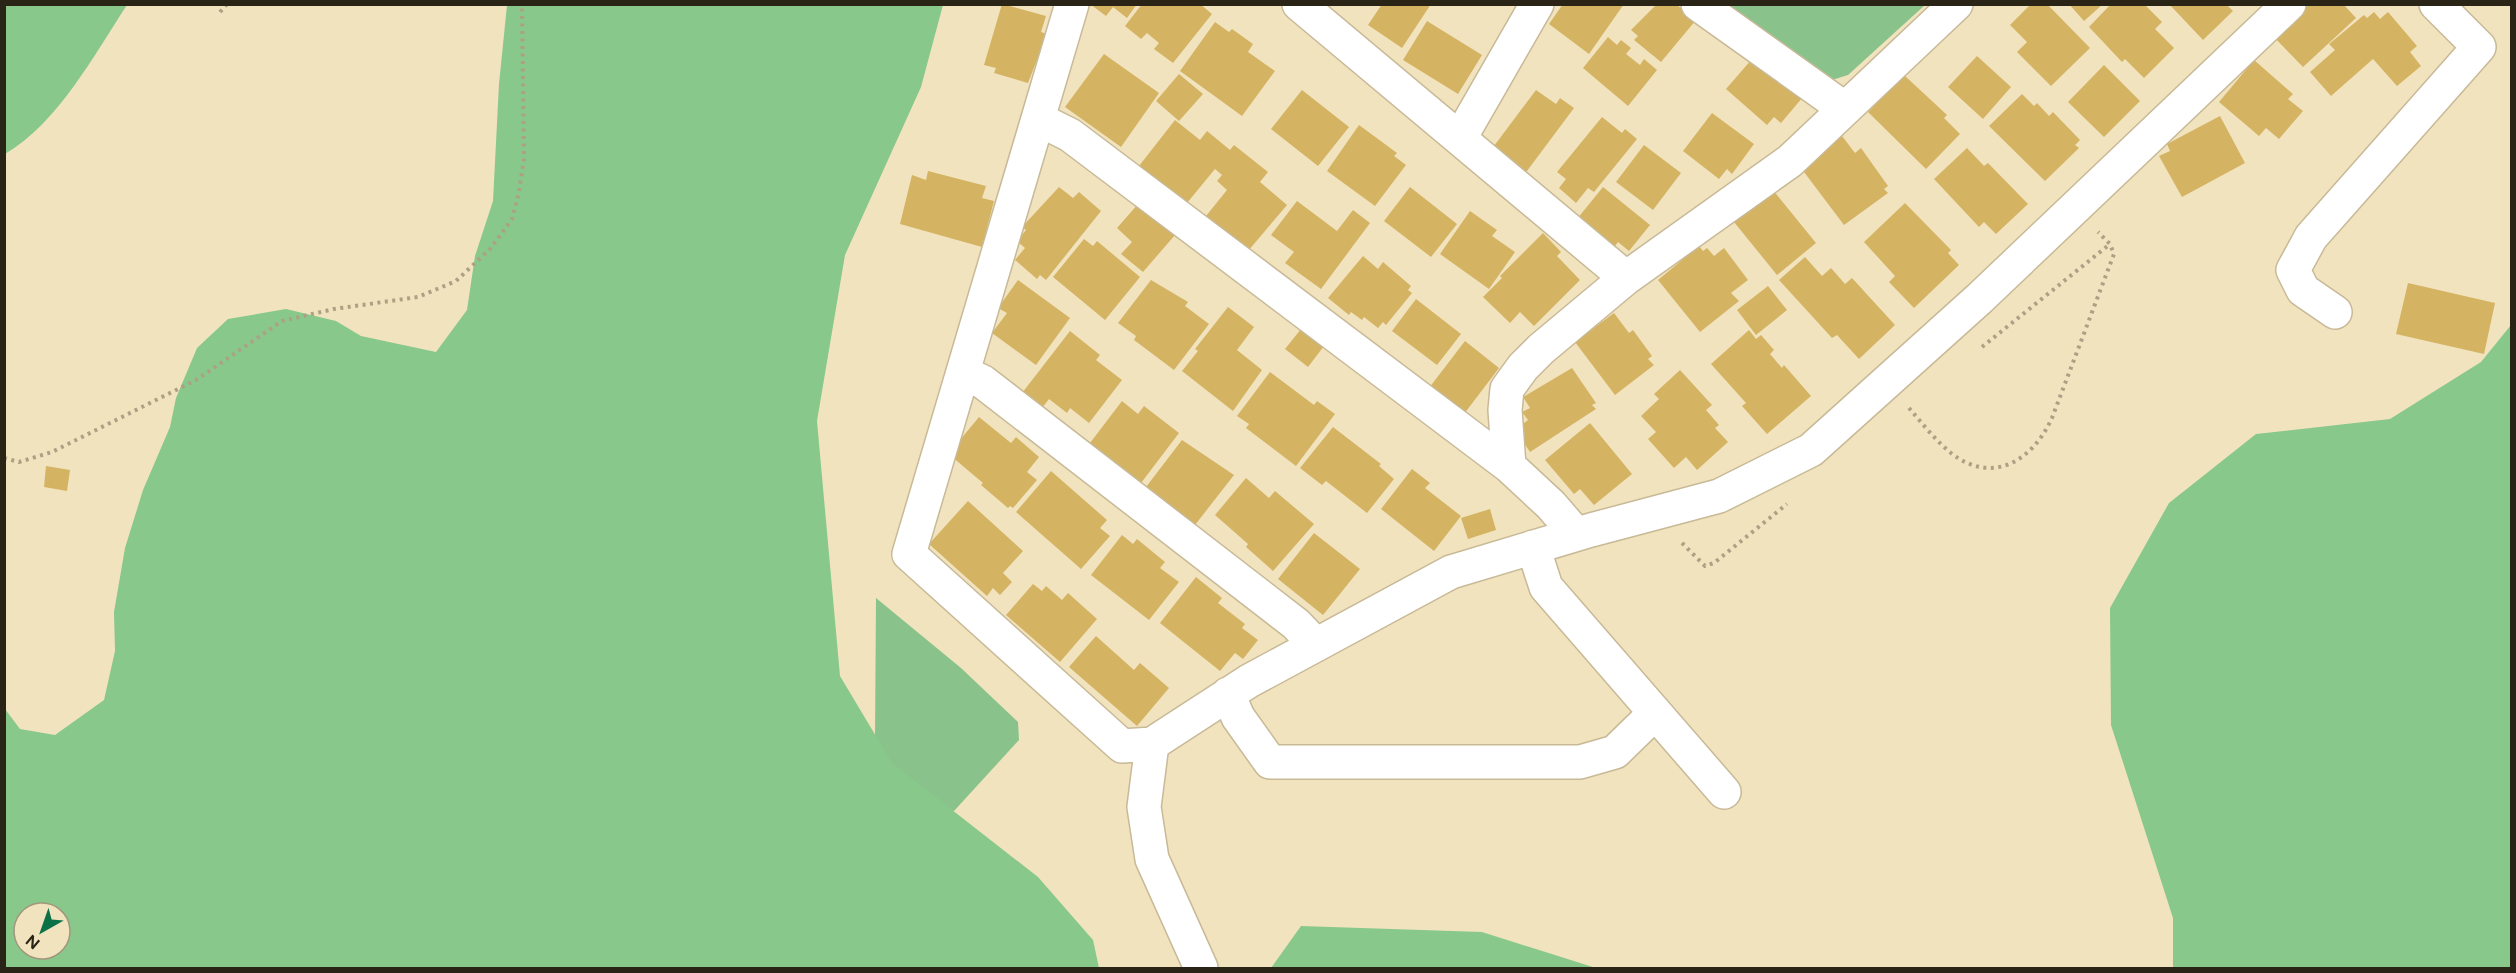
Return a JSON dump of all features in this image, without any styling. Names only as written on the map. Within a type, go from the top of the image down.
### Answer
[{"type":"street","points":[[1072,4],[1040,120],[909,554],[1122,746],[1152,744],[1228,694],[1451,572],[1576,534],[1719,496],[1811,450],[1980,298],[2289,4]]},
{"type":"street","points":[[1299,4],[1626,278]]},
{"type":"street","points":[[1460,138],[1537,4]]},
{"type":"street","points":[[1698,4],[1845,109]]},
{"type":"street","points":[[1509,466],[1504,410],[1507,389],[1523,367],[1541,349],[1626,278],[1790,160],[1956,4]]},
{"type":"street","points":[[2335,312],[2303,290],[2294,270],[2311,237],[2479,47],[2436,4]]},
{"type":"street","points":[[1040,120],[1070,135],[1509,466],[1551,505],[1576,534]]},
{"type":"street","points":[[964,373],[983,382],[1296,624],[1316,645]]},
{"type":"street","points":[[1533,547],[1546,587],[1724,792]]},
{"type":"street","points":[[1228,694],[1238,717],[1270,762],[1580,762],[1615,752],[1655,713]]},
{"type":"street","points":[[1152,744],[1144,807],[1152,859],[1201,969]]},
{"type":"path","points":[[220,12],[226,4]]},
{"type":"path","points":[[4,458],[19,462],[52,452],[196,380],[282,321],[334,309],[418,297],[456,281],[490,249],[512,219],[519,192],[524,159],[522,4]]},
{"type":"path","points":[[1908,407],[1951,453],[1978,466],[2012,465],[2033,447],[2046,432],[2052,418],[2114,254],[2110,244],[2096,230]]},
{"type":"green space","points":[[5,4],[127,5],[74,87],[42,125],[5,154]]},
{"type":"green space","points":[[507,5],[943,5],[921,87],[845,255],[817,421],[840,676],[892,763],[1038,877],[1093,940],[1099,968],[5,968],[5,709],[20,729],[55,735],[104,700],[115,651],[114,612],[125,548],[143,490],[170,427],[176,398],[197,348],[228,319],[286,309],[336,321],[361,336],[436,352],[467,310],[475,256],[493,201],[499,84]]},
{"type":"green space","points":[[1724,5],[1925,5],[1848,75],[1832,80]]},
{"type":"green space","points":[[2511,325],[2511,968],[2173,968],[2173,918],[2111,725],[2110,608],[2169,503],[2256,434],[2390,419],[2481,362]]},
{"type":"green space","points":[[876,598],[961,668],[1018,722],[1019,740],[954,811],[913,802],[875,738]]},
{"type":"green space","points":[[1301,926],[1482,932],[1596,968],[1271,968]]},
{"type":"building","points":[[1002,4],[1046,16],[1041,32],[1047,34],[1028,83],[994,73],[996,68],[984,65]]},
{"type":"building","points":[[1090,4],[1137,4],[1127,18],[1113,7],[1106,16]]},
{"type":"building","points":[[1142,4],[1200,4],[1212,14],[1173,63],[1154,49],[1159,43],[1147,33],[1141,39],[1125,26]]},
{"type":"building","points":[[1382,4],[1431,4],[1402,48],[1368,25]]},
{"type":"building","points":[[1563,4],[1624,4],[1589,54],[1549,24]]},
{"type":"building","points":[[2031,4],[2047,4],[2090,48],[2051,86],[2017,52],[2027,42],[2010,25]]},
{"type":"building","points":[[2069,4],[2103,4],[2084,21]]},
{"type":"building","points":[[2111,4],[2144,4],[2162,22],[2155,29],[2174,48],[2144,78],[2125,59],[2122,62],[2089,27]]},
{"type":"building","points":[[2169,4],[2226,4],[2233,11],[2203,40]]},
{"type":"building","points":[[2302,4],[2343,4],[2356,18],[2303,67],[2271,34]]},
{"type":"building","points":[[1656,5],[1677,5],[1696,20],[1661,62],[1634,40],[1638,36],[1631,30]]},
{"type":"building","points":[[2374,12],[2380,19],[2388,12],[2417,46],[2410,52],[2421,66],[2397,86],[2373,59],[2331,96],[2310,72],[2335,50],[2329,44],[2364,15],[2367,18]]},
{"type":"building","points":[[1427,21],[1482,55],[1458,94],[1403,60]]},
{"type":"building","points":[[1215,22],[1229,32],[1232,29],[1253,44],[1248,52],[1275,71],[1242,116],[1180,71]]},
{"type":"building","points":[[1608,37],[1617,45],[1621,40],[1631,48],[1626,54],[1640,65],[1644,59],[1657,70],[1628,106],[1583,68]]},
{"type":"building","points":[[1104,54],[1159,93],[1121,147],[1065,107]]},
{"type":"building","points":[[1977,56],[2011,87],[1983,119],[1948,87]]},
{"type":"building","points":[[1752,59],[1803,97],[1781,123],[1774,117],[1767,125],[1726,89]]},
{"type":"building","points":[[2254,60],[2293,94],[2288,99],[2303,111],[2279,139],[2266,128],[2259,136],[2219,102]]},
{"type":"building","points":[[2104,65],[2140,101],[2104,137],[2068,102]]},
{"type":"building","points":[[1179,74],[1203,94],[1179,121],[1156,101]]},
{"type":"building","points":[[1904,75],[1947,115],[1944,118],[1960,134],[1926,169],[1868,112]]},
{"type":"building","points":[[1302,90],[1349,127],[1318,166],[1271,129]]},
{"type":"building","points":[[1536,90],[1556,104],[1560,98],[1574,108],[1524,175],[1491,150]]},
{"type":"building","points":[[2022,94],[2034,106],[2037,103],[2049,116],[2053,112],[2080,140],[2075,145],[2079,148],[2045,181],[1989,126]]},
{"type":"building","points":[[1712,113],[1754,144],[1732,174],[1727,169],[1719,179],[1683,151]]},
{"type":"building","points":[[2220,116],[2245,163],[2182,197],[2159,156],[2170,151],[2167,144]]},
{"type":"building","points":[[1602,117],[1622,133],[1625,129],[1637,139],[1594,192],[1588,188],[1576,203],[1559,188],[1566,179],[1557,172]]},
{"type":"building","points":[[1175,120],[1200,140],[1207,131],[1230,150],[1234,145],[1268,172],[1260,182],[1287,205],[1248,251],[1206,216],[1227,190],[1217,181],[1222,175],[1215,169],[1187,203],[1139,166]]},
{"type":"building","points":[[1359,125],[1397,153],[1394,156],[1406,165],[1375,206],[1327,171]]},
{"type":"building","points":[[1842,136],[1855,153],[1861,148],[1888,186],[1884,189],[1888,193],[1844,225],[1801,168]]},
{"type":"building","points":[[1644,145],[1681,173],[1653,210],[1616,182]]},
{"type":"building","points":[[1967,148],[1984,166],[1988,163],[2028,204],[1996,234],[1984,222],[1979,227],[1934,179]]},
{"type":"building","points":[[928,171],[986,186],[982,198],[994,201],[982,247],[900,224],[912,175],[926,180]]},
{"type":"building","points":[[1059,187],[1073,198],[1079,192],[1101,211],[1046,280],[1040,275],[1037,279],[1015,260],[1025,248],[1017,241],[1026,230],[1022,227]]},
{"type":"building","points":[[1410,187],[1457,224],[1431,257],[1384,221]]},
{"type":"building","points":[[1603,187],[1650,225],[1629,251],[1618,242],[1613,249],[1577,219]]},
{"type":"building","points":[[1773,190],[1816,243],[1777,275],[1734,222]]},
{"type":"building","points":[[1297,201],[1337,231],[1353,210],[1370,223],[1321,289],[1285,263],[1294,252],[1271,235]]},
{"type":"building","points":[[1139,203],[1175,235],[1143,272],[1121,254],[1132,242],[1117,228]]},
{"type":"building","points":[[1905,203],[1951,250],[1948,253],[1959,265],[1914,308],[1889,282],[1895,276],[1864,242]]},
{"type":"building","points":[[1470,211],[1497,230],[1492,236],[1515,252],[1489,289],[1440,254]]},
{"type":"building","points":[[1543,233],[1561,252],[1557,256],[1580,280],[1534,326],[1520,312],[1510,323],[1483,297],[1502,278],[1500,276]]},
{"type":"building","points":[[1084,239],[1093,246],[1097,241],[1140,277],[1105,320],[1053,277]]},
{"type":"building","points":[[1699,246],[1703,251],[1707,248],[1714,256],[1724,248],[1748,280],[1731,293],[1739,301],[1700,332],[1658,280]]},
{"type":"building","points":[[1363,256],[1378,269],[1383,262],[1411,286],[1408,290],[1412,293],[1386,325],[1383,322],[1378,328],[1364,317],[1362,320],[1351,312],[1349,315],[1328,298]]},
{"type":"building","points":[[1805,257],[1822,276],[1831,268],[1845,284],[1852,278],[1895,325],[1859,359],[1837,335],[1832,338],[1779,280]]},
{"type":"building","points":[[1018,280],[1070,318],[1036,365],[992,333],[1007,313],[998,308]]},
{"type":"building","points":[[1151,280],[1188,302],[1185,306],[1209,324],[1174,370],[1134,340],[1136,336],[1118,323]]},
{"type":"building","points":[[2408,283],[2495,303],[2484,354],[2396,334]]},
{"type":"building","points":[[1768,286],[1787,310],[1756,335],[1737,310]]},
{"type":"building","points":[[1416,299],[1461,334],[1437,365],[1392,331]]},
{"type":"building","points":[[1228,307],[1254,327],[1237,350],[1262,370],[1233,411],[1182,371],[1198,351],[1195,349]]},
{"type":"building","points":[[1614,313],[1629,333],[1633,330],[1652,356],[1648,359],[1654,365],[1615,395],[1575,342]]},
{"type":"building","points":[[1301,329],[1324,346],[1308,367],[1285,349]]},
{"type":"building","points":[[1749,330],[1756,339],[1761,335],[1774,350],[1770,354],[1782,368],[1784,365],[1811,396],[1767,434],[1742,406],[1746,403],[1711,364]]},
{"type":"building","points":[[1070,331],[1100,355],[1096,360],[1122,380],[1089,423],[1070,408],[1067,413],[1049,399],[1039,412],[1019,397]]},
{"type":"building","points":[[1465,341],[1499,368],[1464,414],[1429,388]]},
{"type":"building","points":[[1572,368],[1596,403],[1592,405],[1596,409],[1530,452],[1520,437],[1525,434],[1520,426],[1528,420],[1522,412],[1530,408],[1523,397]]},
{"type":"building","points":[[1680,370],[1712,405],[1706,410],[1719,425],[1715,428],[1728,442],[1697,470],[1686,457],[1674,468],[1648,439],[1656,432],[1641,416],[1659,399],[1654,394]]},
{"type":"building","points":[[1270,372],[1314,405],[1317,401],[1335,414],[1296,466],[1246,428],[1249,424],[1237,416]]},
{"type":"building","points":[[1122,401],[1138,414],[1144,406],[1179,433],[1138,487],[1118,471],[1121,467],[1090,443]]},
{"type":"building","points":[[979,417],[1011,443],[1016,437],[1039,457],[1027,472],[1037,480],[1013,508],[1010,506],[1008,508],[951,456],[958,449],[955,446]]},
{"type":"building","points":[[1590,423],[1632,474],[1594,505],[1580,489],[1574,494],[1545,460]]},
{"type":"building","points":[[1333,427],[1381,464],[1379,466],[1394,479],[1367,513],[1326,481],[1322,485],[1300,468]]},
{"type":"building","points":[[1182,440],[1234,475],[1195,525],[1146,487]]},
{"type":"building","points":[[46,466],[70,470],[67,491],[44,487]]},
{"type":"building","points":[[1412,469],[1430,483],[1425,488],[1461,516],[1434,551],[1381,509]]},
{"type":"building","points":[[1051,471],[1107,520],[1100,528],[1110,536],[1081,569],[1016,512]]},
{"type":"building","points":[[1246,478],[1269,498],[1275,491],[1314,524],[1273,571],[1246,547],[1248,544],[1215,515]]},
{"type":"building","points":[[968,501],[1023,551],[1003,573],[1012,582],[1000,595],[993,588],[987,596],[929,544]]},
{"type":"building","points":[[1490,509],[1496,530],[1468,539],[1461,518]]},
{"type":"building","points":[[1314,533],[1360,569],[1323,615],[1278,579]]},
{"type":"building","points":[[1122,535],[1133,544],[1137,539],[1165,562],[1160,568],[1179,582],[1149,620],[1091,575]]},
{"type":"building","points":[[1196,577],[1222,598],[1218,603],[1245,624],[1242,628],[1258,640],[1243,659],[1235,653],[1220,671],[1160,623]]},
{"type":"building","points":[[1033,584],[1042,591],[1046,586],[1062,600],[1068,593],[1097,619],[1060,662],[1006,615]]},
{"type":"building","points":[[1096,636],[1134,670],[1140,663],[1169,688],[1137,726],[1069,667]]}]
